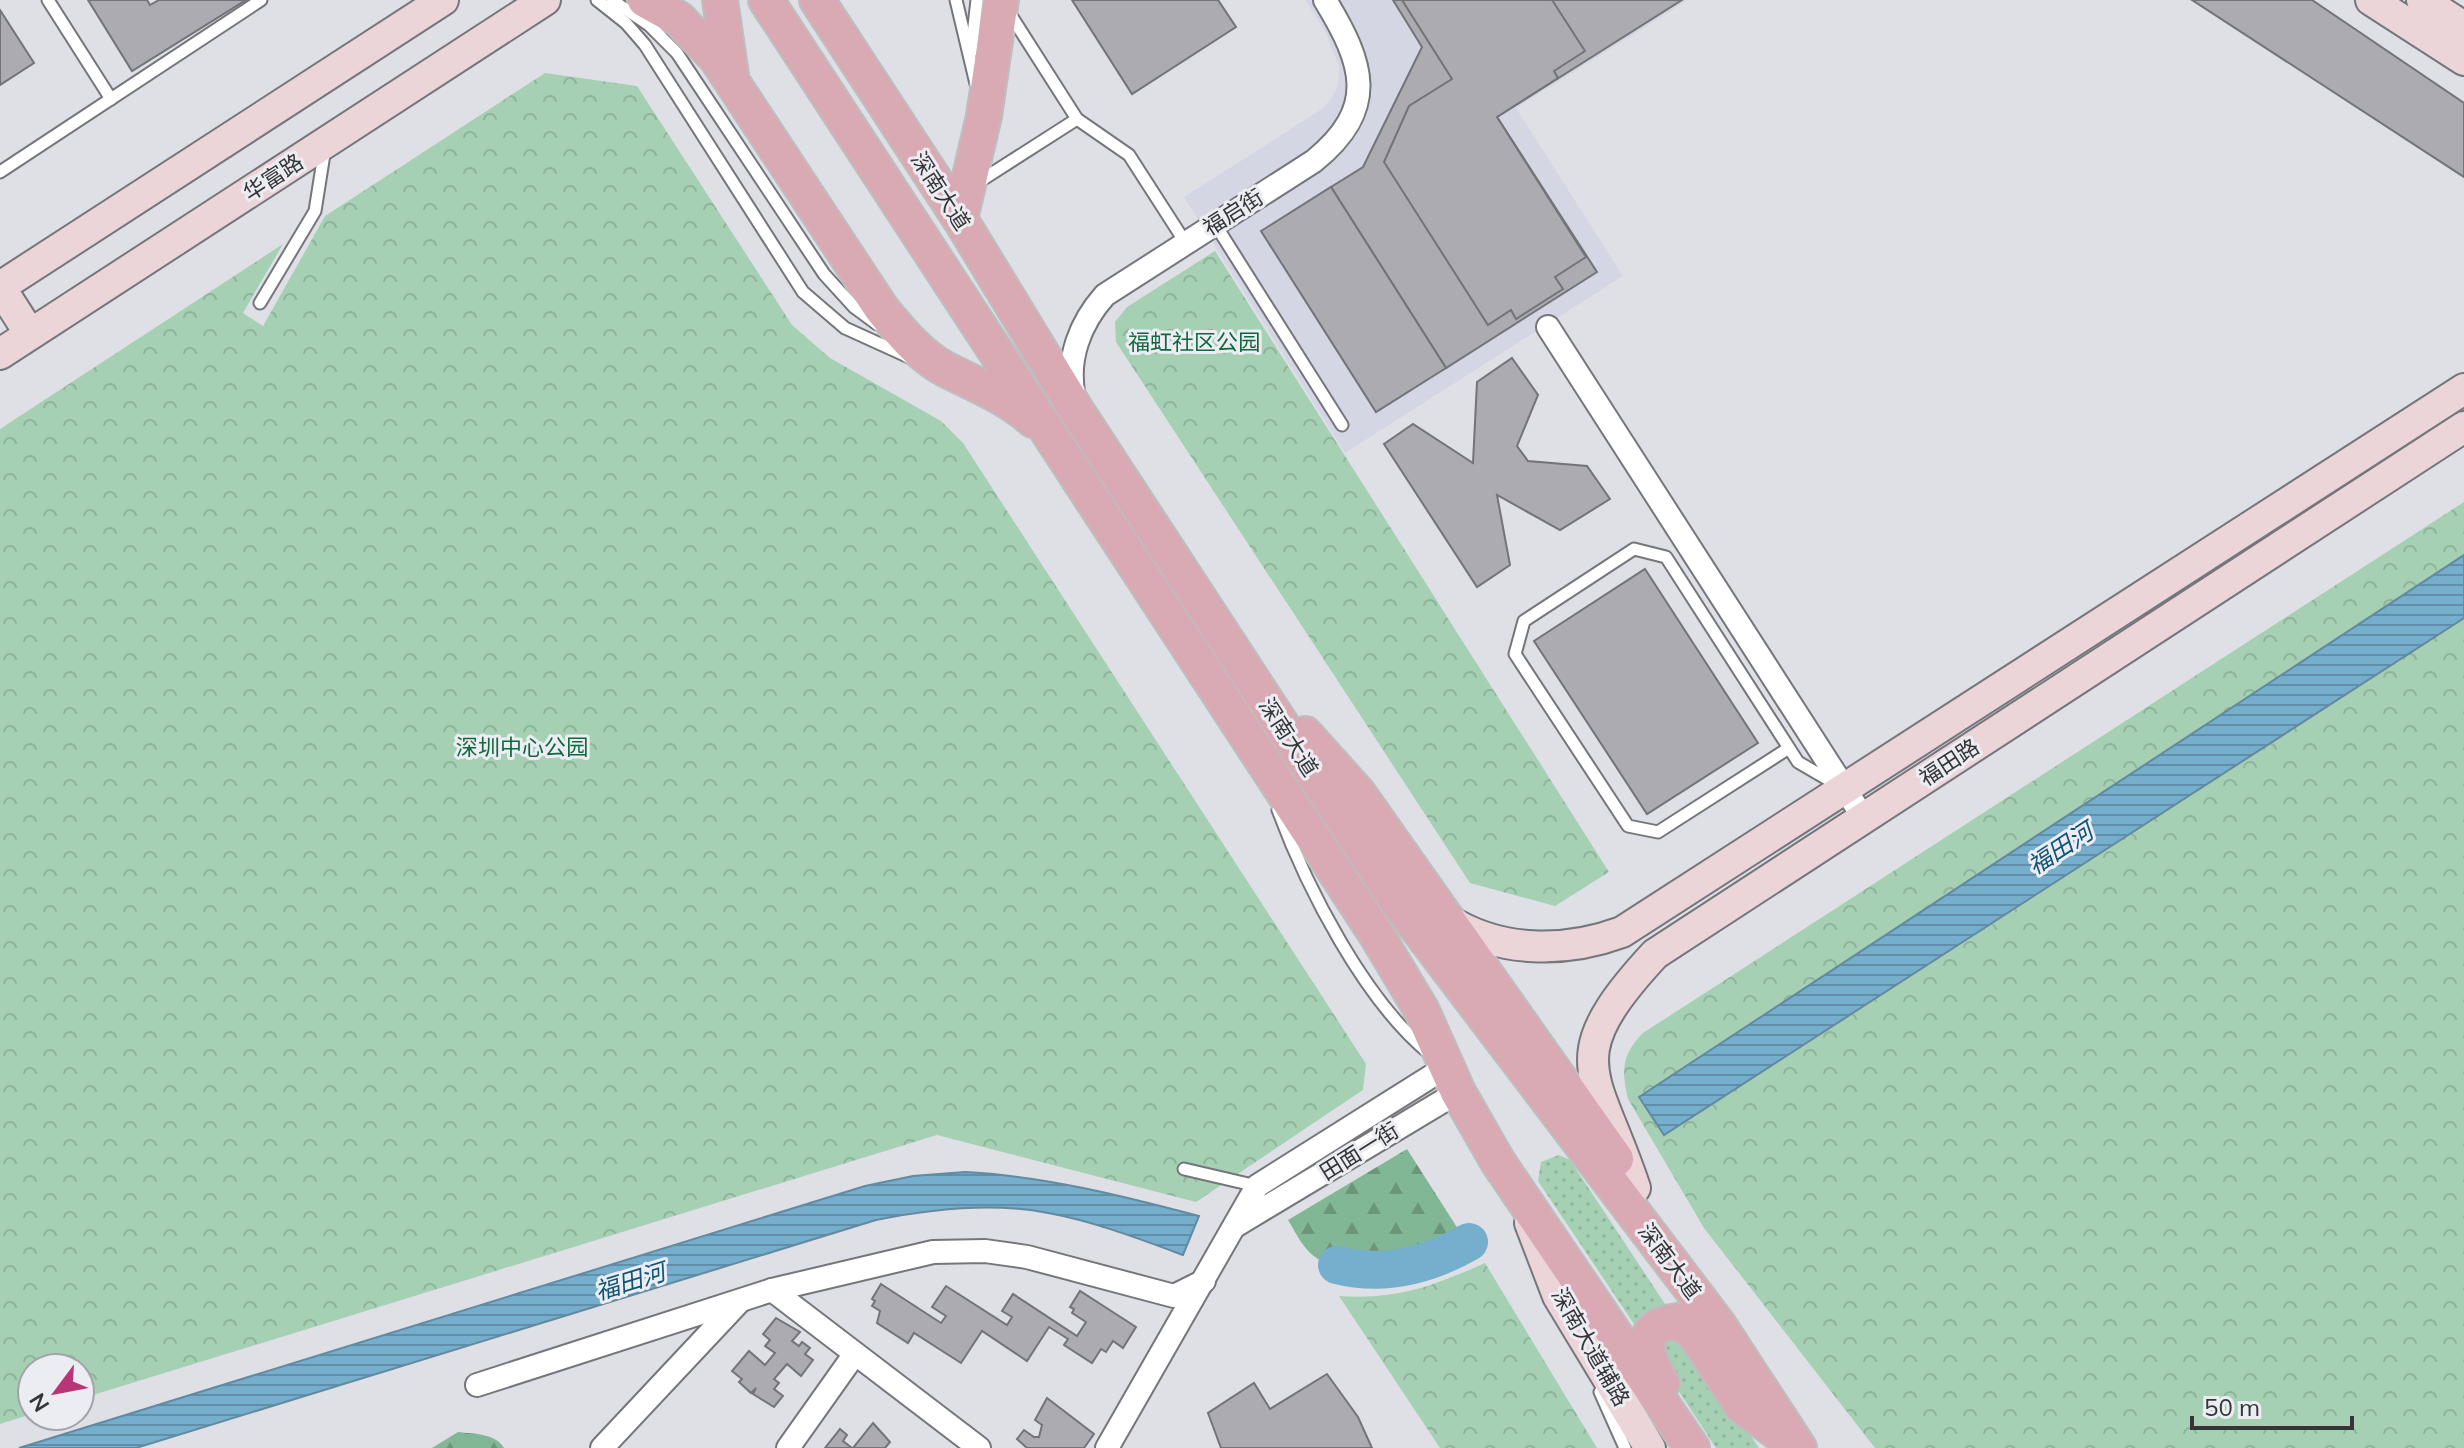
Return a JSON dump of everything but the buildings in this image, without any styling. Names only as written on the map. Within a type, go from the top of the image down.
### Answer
[{"type":"main road","points":[[30,334],[0,287],[443,0]]},
{"type":"main road","name":"华富路","points":[[0,354],[545,0]]},
{"type":"main road","points":[[645,0],[679,19],[731,77],[881,308],[932,360],[1013,404],[1051,437]]},
{"type":"main road","points":[[720,0],[731,77]]},
{"type":"main road","name":"深南大道","points":[[766,0],[1257,757],[1384,947],[1422,1011],[1452,1080],[1521,1198],[1685,1437]]},
{"type":"main road","name":"深南大道","points":[[817,0],[963,204],[1078,413],[1396,900],[1546,1102],[1718,1324],[1799,1448]]},
{"type":"main road","points":[[963,204],[984,116],[1002,0]]},
{"type":"main road","points":[[2371,0],[2464,60]]},
{"type":"main road","points":[[2422,0],[2464,27]]},
{"type":"main road","name":"福田路","points":[[1448,920],[1488,941],[1571,946],[1600,940],[1645,919],[2464,389]]},
{"type":"main road","name":"福田路","points":[[1635,1188],[1592,1076],[1594,1042],[1603,1020],[1655,954],[2464,427]]},
{"type":"main road","points":[[1267,702],[1333,762],[1448,920],[1635,1188],[1660,1248]]},
{"type":"main road","name":"深南大道辅路","points":[[1521,1198],[1558,1296],[1650,1448]]},
{"type":"main road","points":[[1685,1437],[1667,1392],[1649,1362],[1647,1345],[1651,1332],[1664,1323],[1677,1321],[1694,1333],[1742,1406],[1799,1448]]},
{"type":"street","name":"福启街","points":[[1078,413],[1073,389],[1073,358],[1091,312],[1114,287],[1314,161],[1332,147],[1352,118],[1361,90],[1359,73],[1347,37],[1325,0]]},
{"type":"street","points":[[1548,327],[1863,817]]},
{"type":"street","name":"田面一街","points":[[1257,1186],[1452,1080]]},
{"type":"street","name":"田面一街","points":[[1233,1227],[1452,1080]]},
{"type":"street","points":[[1107,1448],[1257,1186]]},
{"type":"street","points":[[477,1385],[772,1290],[933,1252],[985,1251],[1027,1257],[1174,1296],[1204,1281]]},
{"type":"street","points":[[772,1290],[979,1448]]},
{"type":"street","points":[[602,1448],[740,1301]]},
{"type":"street","points":[[788,1448],[854,1355]]},
{"type":"lane","points":[[48,0],[111,99]]},
{"type":"lane","points":[[0,172],[261,0]]},
{"type":"lane","points":[[597,0],[612,10],[645,45],[803,292],[818,308],[860,336],[932,360]]},
{"type":"lane","points":[[612,0],[649,25],[688,67],[837,290],[868,319],[932,360]]},
{"type":"lane","points":[[956,0],[984,116]]},
{"type":"lane","points":[[969,61],[977,0]]},
{"type":"lane","points":[[1002,0],[1077,119],[1129,155],[1185,242]]},
{"type":"lane","points":[[963,204],[1077,119]]},
{"type":"lane","points":[[260,303],[315,211],[326,143]]},
{"type":"lane","points":[[1215,223],[1342,425]]},
{"type":"lane","points":[[1789,748],[1658,832],[1628,826],[1515,654],[1524,621],[1634,549],[1666,557],[1789,748],[1798,762],[1845,789]]},
{"type":"lane","points":[[1184,1169],[1257,1186]]},
{"type":"lane","points":[[1558,1296],[1625,1448]]},
{"type":"shaded area","points":[[1305,0],[1688,0],[1516,108],[1623,276],[1345,453],[1184,197],[1319,111],[1331,99],[1338,85],[1339,66],[1325,31]]},
{"type":"green space","name":"深圳中心公园","points":[[545,73],[637,86],[792,325],[830,358],[941,421],[963,443],[1366,1064],[1363,1090],[1196,1202],[937,1135],[96,1394],[96,1352],[16,1352],[16,1419],[0,1424],[0,429],[283,244],[243,313],[263,326],[325,216]]},
{"type":"green space","name":"福虹社区公园","points":[[1215,251],[1609,872],[1555,906],[1470,883],[1116,342],[1115,322],[1127,307]]},
{"type":"green space","points":[[2464,502],[2464,1448],[1875,1448],[1704,1228],[1628,1099],[1624,1071],[1631,1048],[1643,1033]]},
{"type":"green space","points":[[1407,1149],[1460,1232],[1429,1245],[1369,1262],[1332,1264],[1313,1256],[1288,1220]]},
{"type":"green space","points":[[1559,1155],[1570,1160],[1665,1304],[1664,1309],[1636,1327],[1538,1181],[1541,1162]]},
{"type":"green space","points":[[1485,1263],[1597,1448],[1440,1448],[1339,1296],[1379,1296],[1414,1290]]},
{"type":"green space","points":[[1668,1337],[1689,1342],[1759,1448],[1716,1448],[1659,1361],[1659,1345]]},
{"type":"green space","points":[[458,1432],[490,1437],[504,1448],[432,1448]]},
{"type":"water","points":[[2464,555],[2464,618],[1664,1135],[1639,1097]]},
{"type":"water","points":[[965,1172],[1054,1182],[1199,1216],[1183,1255],[1065,1216],[1027,1210],[962,1208],[876,1220],[136,1448],[19,1448],[71,1432],[96,1432],[96,1424],[865,1186],[913,1176]]},
{"type":"waterway","name":"福田河","points":[[1337,1265],[1372,1270],[1405,1267],[1469,1242]]}]
